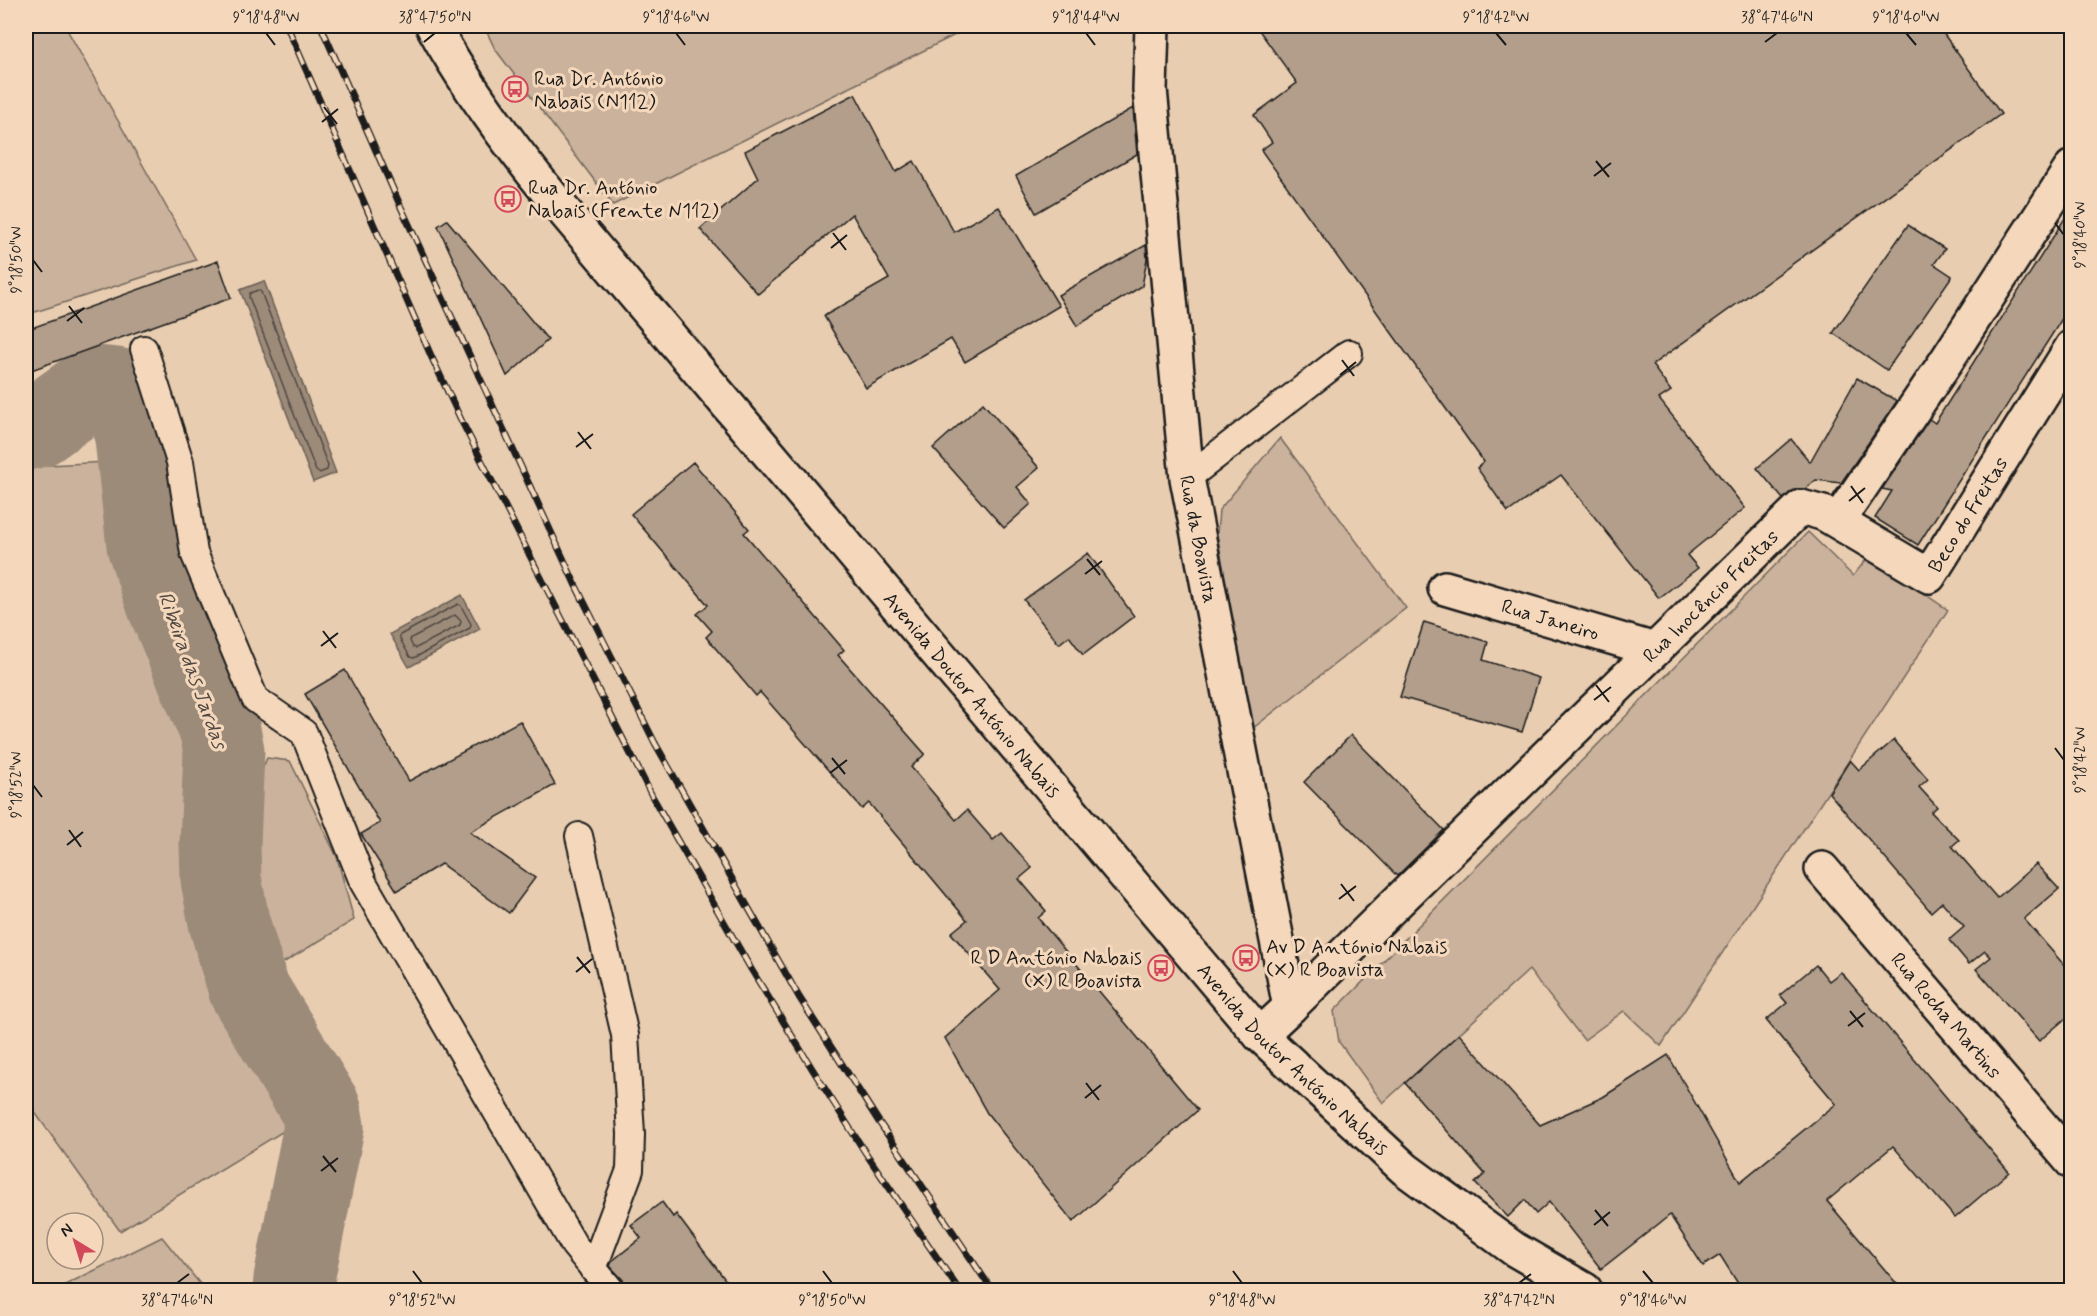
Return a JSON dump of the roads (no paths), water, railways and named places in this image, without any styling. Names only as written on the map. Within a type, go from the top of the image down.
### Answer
[{"type":"street","name":"Avenida Doutor António Nabais","points":[[433,26],[477,96],[521,159],[552,197],[1260,1035],[1405,1169],[1514,1249],[1585,1290]]},
{"type":"street","name":"Rua da Boavista","points":[[1152,26],[1150,89],[1187,478],[1290,1007]]},
{"type":"street","name":"Rua Inocêncio Freitas","points":[[1290,1007],[1801,507],[1840,518],[1945,363],[2072,167]]},
{"type":"street","name":"Beco do Freitas","points":[[1823,513],[1929,576],[2072,347]]},
{"type":"street","name":"Rua Janeiro","points":[[1445,588],[1655,650]]},
{"type":"street","name":"Rua Rocha Martins","points":[[1822,869],[2072,1162]]},
{"type":"street","points":[[1260,1035],[1290,1007]]},
{"type":"lane","points":[[144,348],[180,462],[194,553],[255,699],[304,733],[363,882],[574,1245],[611,1290]]},
{"type":"lane","points":[[1187,478],[1349,353]]},
{"type":"lane","points":[[579,836],[625,1035],[631,1134],[630,1170],[593,1269]]},
{"type":"water","points":[[264,281],[336,473],[313,482],[240,290]]},
{"type":"water","points":[[462,595],[480,629],[409,667],[390,634]]},
{"type":"waterway","name":"Ribeira das Jardas","points":[[26,430],[37,427],[98,386],[117,388],[131,403],[147,545],[168,606],[220,731],[224,751],[220,844],[221,879],[229,922],[249,990],[321,1109],[324,1127],[293,1290]]},
{"type":"railway","points":[[287,26],[463,424],[652,796],[751,969],[813,1070],[865,1152],[959,1290]]},
{"type":"railway","points":[[321,26],[400,205],[576,586],[655,743],[799,997],[879,1122],[992,1290]]},
{"type":"place","name":"Rua Dr. António Nabais (N112)","points":[[515,89]]},
{"type":"place","name":"Rua Dr. António Nabais (Frente N112)","points":[[508,199]]},
{"type":"place","name":"Av D António Nabais (X) R Boavista","points":[[1246,958]]},
{"type":"place","name":"R D António Nabais (X) R Boavista","points":[[1161,968]]}]
